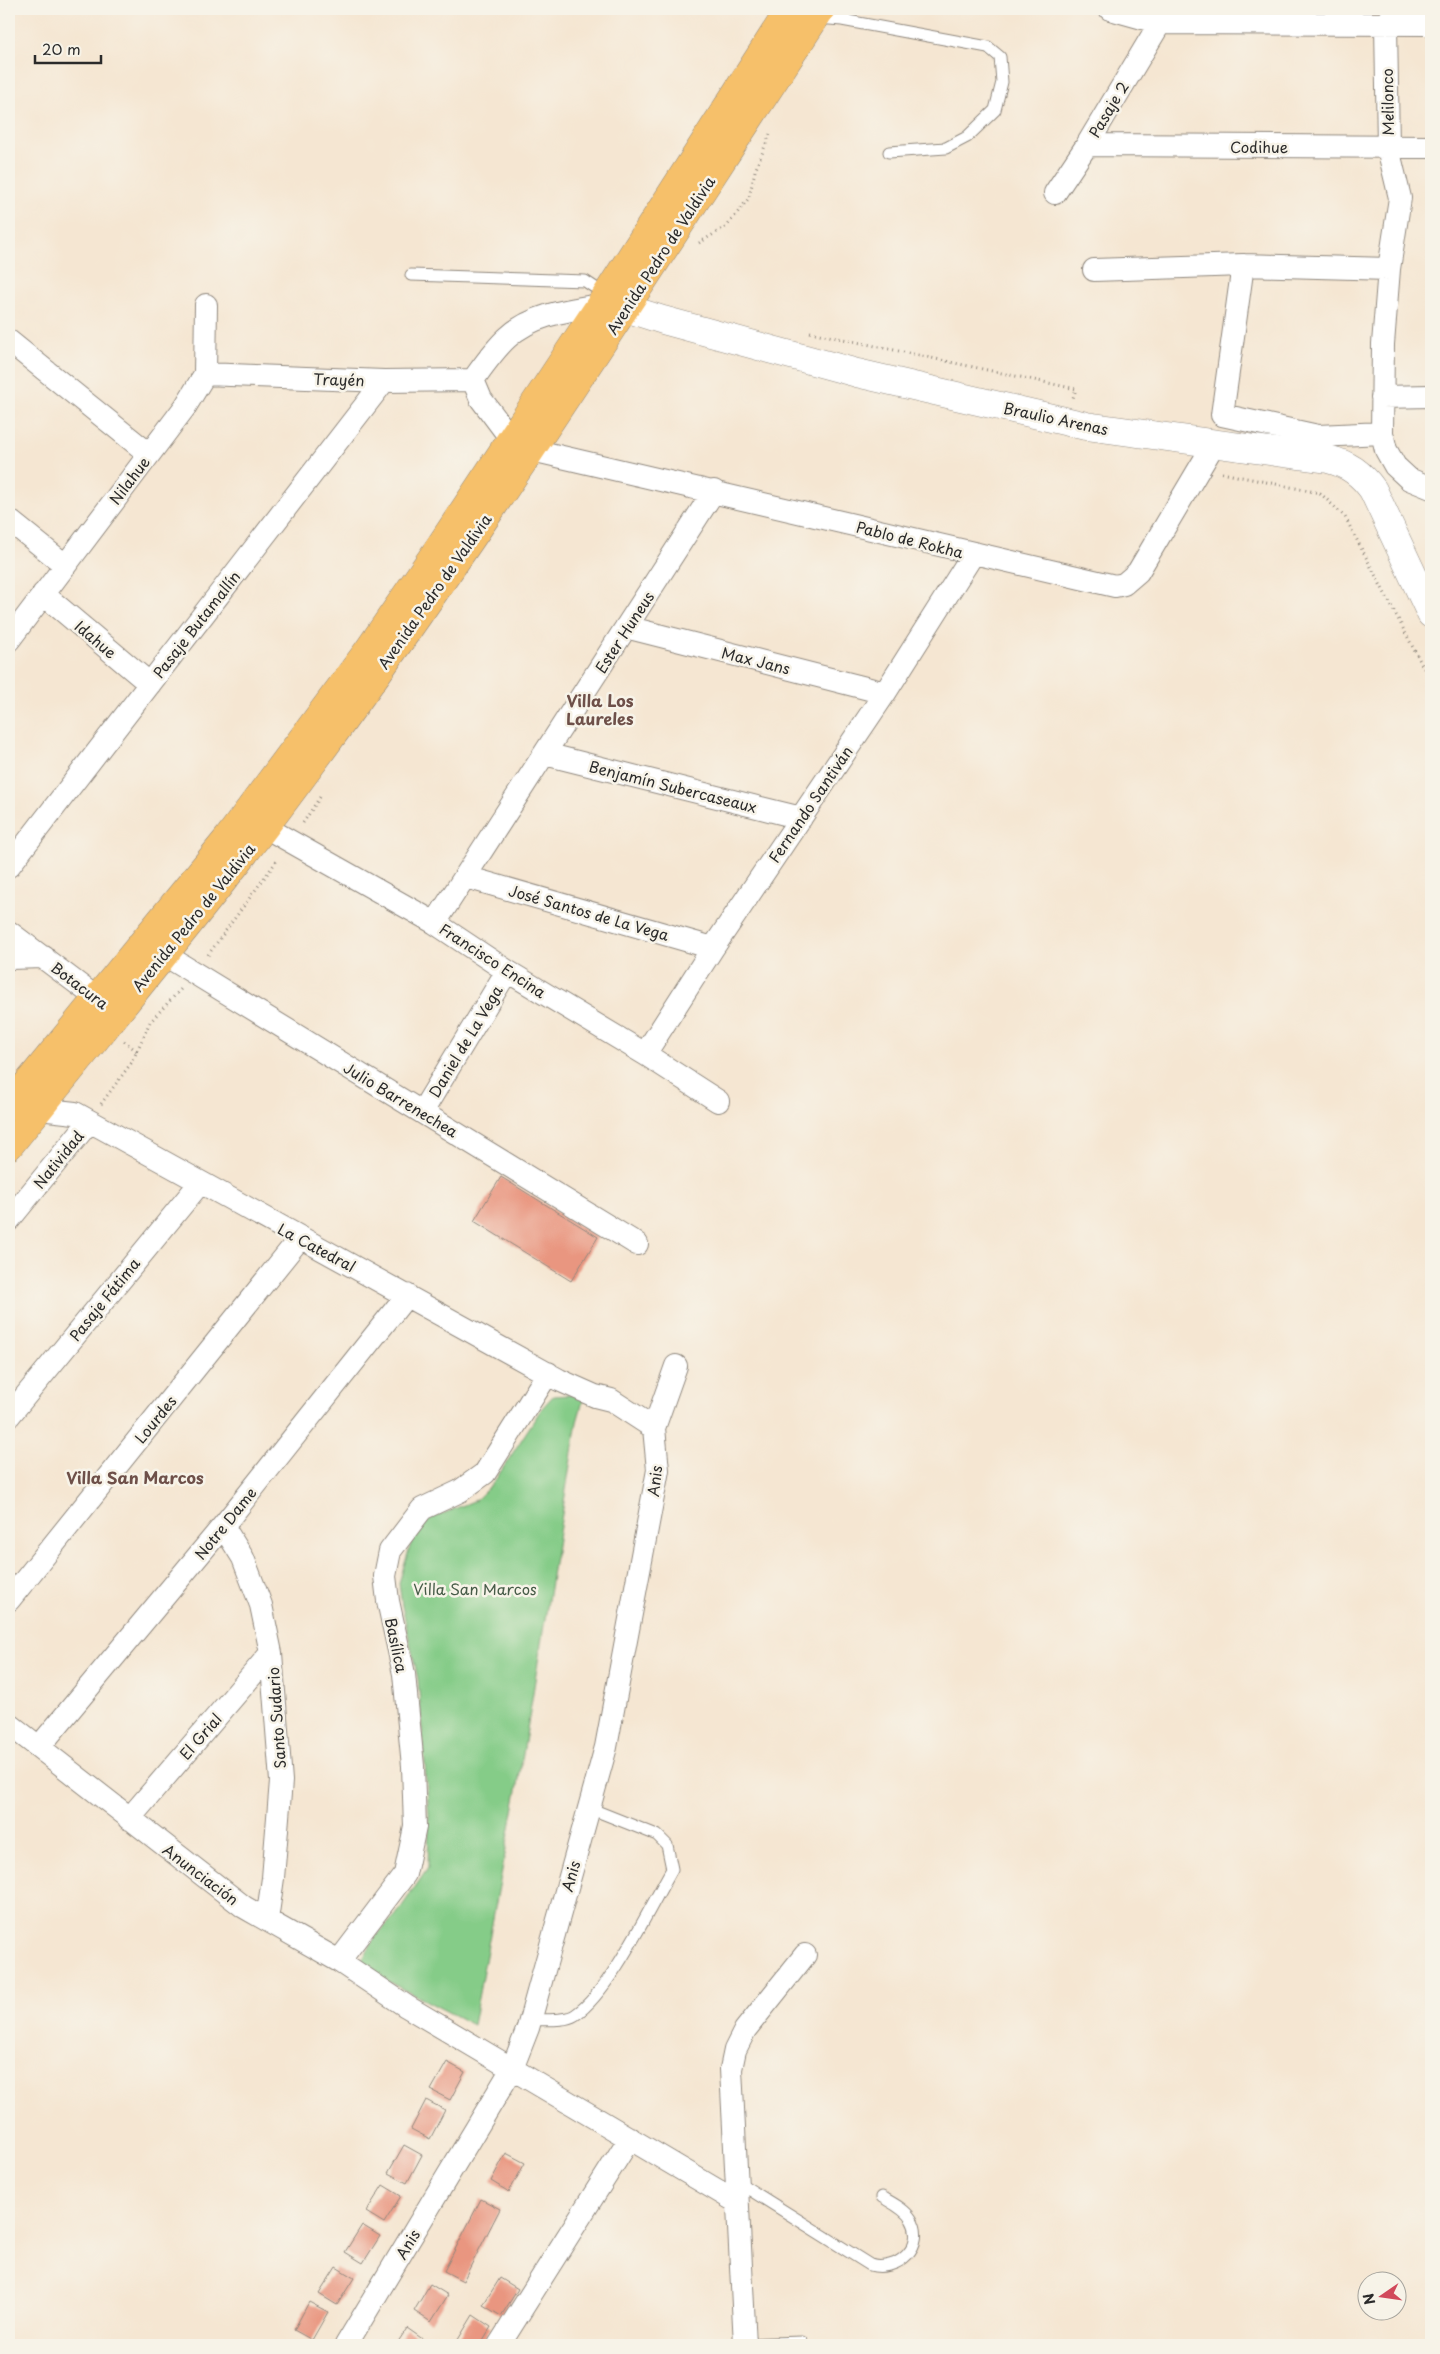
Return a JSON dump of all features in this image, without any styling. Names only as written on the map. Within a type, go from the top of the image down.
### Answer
[{"type":"main road","name":"Avenida Pedro de Valdivia","points":[[9,1106],[107,1005],[165,955],[265,827],[522,444],[610,303],[809,12]]},
{"type":"main road","name":"Avenida Pedro de Valdivia","points":[[9,1146],[61,1081],[107,1005],[164,918],[291,756],[412,587],[522,444]]},
{"type":"street","points":[[1110,9],[1160,23],[1246,16],[1391,16],[1431,24]]},
{"type":"street","name":"Melilonco","points":[[1389,269],[1400,198],[1388,148],[1391,16]]},
{"type":"street","name":"Pasaje 2","points":[[1055,192],[1087,145],[1160,23]]},
{"type":"street","name":"Codihue","points":[[1087,145],[1431,147]]},
{"type":"street","points":[[1243,265],[1222,415],[1318,436],[1382,433]]},
{"type":"street","points":[[1094,270],[1243,265],[1389,269],[1382,397],[1382,433],[1386,450],[1396,466],[1409,479],[1427,488],[1431,488]]},
{"type":"street","points":[[522,444],[481,399],[473,380],[507,337],[531,323],[560,311],[610,303]]},
{"type":"street","name":"Braulio Arenas","points":[[610,303],[649,316],[857,373],[1079,424],[1340,462],[1356,471],[1373,490],[1431,614]]},
{"type":"street","name":"Nilahue","points":[[9,640],[185,407],[204,374],[206,305]]},
{"type":"street","points":[[9,341],[149,454]]},
{"type":"street","name":"Trayén","points":[[204,374],[384,381],[473,380]]},
{"type":"street","name":"Pasaje Butamallín","points":[[9,866],[384,381]]},
{"type":"street","points":[[1382,397],[1431,396]]},
{"type":"street","name":"Pablo de Rokha","points":[[522,444],[973,554],[1103,585],[1115,586],[1124,584],[1138,572],[1214,444]]},
{"type":"street","name":"Ester Huneus","points":[[435,923],[714,491]]},
{"type":"street","points":[[9,520],[65,565]]},
{"type":"street","name":"Fernando Santiván","points":[[646,1054],[712,948],[885,693],[973,554]]},
{"type":"street","name":"Idahue","points":[[43,594],[150,684]]},
{"type":"street","name":"Max Jans","points":[[626,628],[885,693]]},
{"type":"street","name":"Benjamín Subercaseaux","points":[[545,754],[801,818]]},
{"type":"street","name":"Francisco Encina","points":[[265,827],[435,923],[507,971],[646,1054],[718,1102]]},
{"type":"street","name":"José Santos de La Vega","points":[[466,876],[712,948]]},
{"type":"street","name":"Botacura","points":[[9,932],[107,1005]]},
{"type":"street","name":"Julio Barrenechea","points":[[165,955],[637,1244]]},
{"type":"street","name":"Botacura","points":[[9,958],[44,957]]},
{"type":"street","name":"Daniel de La Vega","points":[[422,1112],[507,971]]},
{"type":"street","points":[[61,1081],[82,1117]]},
{"type":"street","name":"La Catedral","points":[[39,1109],[82,1117],[554,1376],[596,1396],[611,1400],[654,1428]]},
{"type":"street","name":"Natividad","points":[[9,1220],[82,1117]]},
{"type":"street","name":"Pasaje Fátima","points":[[9,1416],[200,1183]]},
{"type":"street","name":"Lourdes","points":[[9,1600],[300,1238]]},
{"type":"street","name":"Notre Dame","points":[[39,1747],[223,1526],[407,1295]]},
{"type":"street","name":"Anis","points":[[346,2345],[512,2069],[530,2020],[606,1747],[658,1470],[654,1428],[676,1366]]},
{"type":"street","name":"Basílica","points":[[339,1961],[405,1874],[415,1827],[413,1766],[404,1674],[388,1600],[385,1576],[390,1551],[422,1509],[460,1491],[485,1473],[554,1376]]},
{"type":"street","name":"Santo Sudario","points":[[223,1526],[243,1558],[262,1604],[271,1653],[281,1781],[273,1878],[267,1920]]},
{"type":"street","name":"El Grial","points":[[129,1819],[271,1653]]},
{"type":"street","name":"Anunciación","points":[[9,1724],[129,1819],[244,1906],[339,1961],[406,2006],[630,2138],[737,2191]]},
{"type":"street","points":[[745,2345],[731,2069],[735,2050],[745,2030],[805,1956]]},
{"type":"street","points":[[498,2345],[630,2138]]},
{"type":"lane","points":[[809,12],[842,20],[988,46],[1000,57],[1002,82],[994,110],[966,137],[946,148],[889,152]]},
{"type":"lane","points":[[411,275],[585,281],[610,303]]},
{"type":"lane","points":[[530,2020],[568,2018],[575,2015],[595,1994],[614,1970],[672,1869],[667,1845],[657,1835],[589,1808]]},
{"type":"lane","points":[[737,2191],[870,2265],[886,2267],[901,2261],[907,2255],[914,2234],[912,2220],[907,2214],[882,2197]]},
{"type":"lane","points":[[745,2345],[802,2342]]},
{"type":"green space","name":"Villa San Marcos","points":[[585,1394],[577,1422],[518,1785],[473,2025],[359,1966],[375,1937],[396,1915],[428,1868],[429,1815],[418,1679],[402,1606],[399,1583],[411,1543],[430,1519],[476,1500],[494,1482],[542,1408],[553,1396]]},
{"type":"building","points":[[501,1177],[598,1237],[571,1281],[474,1221]]},
{"type":"building","points":[[447,2062],[465,2072],[450,2100],[431,2090]]},
{"type":"building","points":[[426,2100],[445,2110],[430,2139],[411,2129]]},
{"type":"building","points":[[404,2145],[422,2155],[407,2183],[388,2173]]},
{"type":"building","points":[[506,2153],[525,2163],[509,2192],[491,2181]]},
{"type":"building","points":[[383,2185],[401,2196],[384,2223],[366,2212]]},
{"type":"building","points":[[481,2199],[500,2209],[463,2281],[444,2271]]},
{"type":"building","points":[[362,2225],[380,2236],[363,2263],[345,2252]]},
{"type":"building","points":[[336,2267],[354,2278],[337,2305],[319,2294]]},
{"type":"building","points":[[500,2278],[518,2289],[501,2316],[483,2305]]},
{"type":"building","points":[[430,2284],[448,2295],[431,2322],[414,2311]]},
{"type":"building","points":[[309,2302],[328,2312],[312,2340],[294,2330]]},
{"type":"building","points":[[473,2315],[491,2327],[480,2345],[461,2345],[456,2343]]},
{"type":"building","points":[[407,2328],[424,2340],[421,2345],[396,2345]]},
{"type":"district","name":"Villa Los Laureles","points":[[600,709]]},
{"type":"district","name":"Villa San Marcos","points":[[135,1477]]}]
